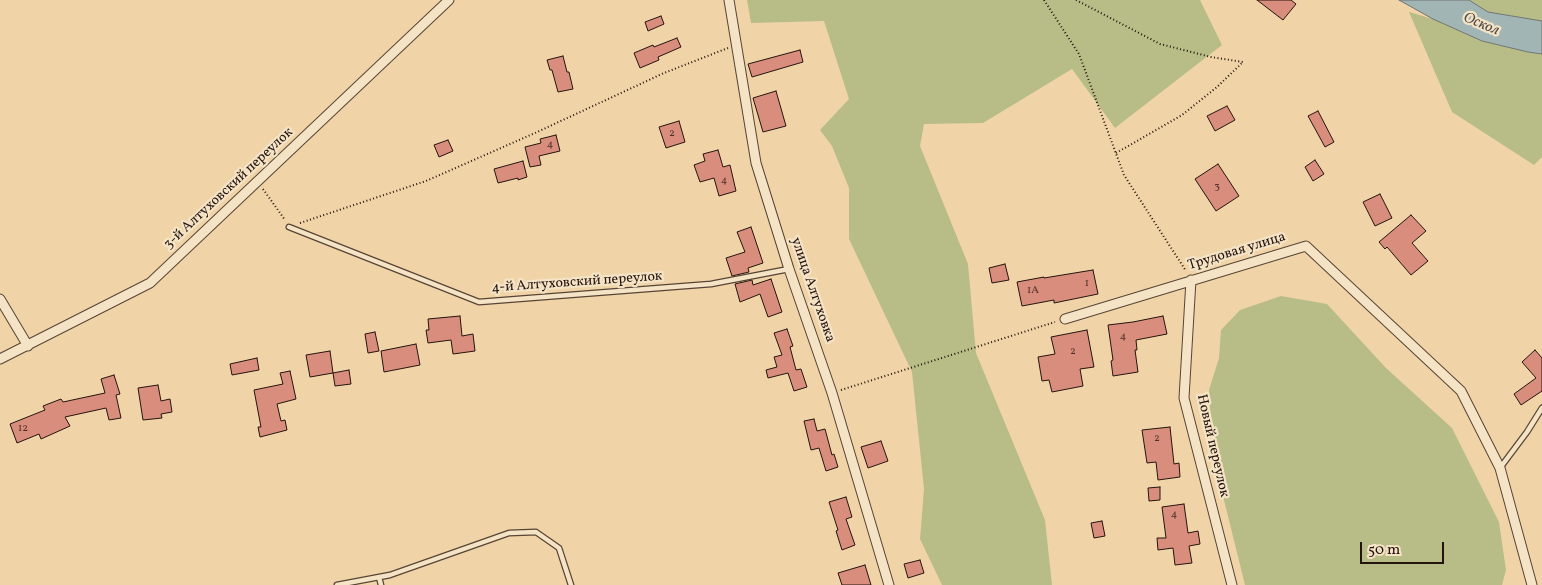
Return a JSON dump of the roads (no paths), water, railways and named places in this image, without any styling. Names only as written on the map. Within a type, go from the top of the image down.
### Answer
[{"type":"street","name":"3-й Алтуховский переулок","points":[[0,359],[150,283],[448,0]]},
{"type":"street","name":"улица Алтуховка","points":[[729,0],[756,163],[789,269],[832,393],[889,585]]},
{"type":"street","name":"Трудовая улица","points":[[1065,319],[1306,246],[1461,391],[1500,468],[1532,585]]},
{"type":"street","name":"Новый переулок","points":[[1191,280],[1184,398],[1232,585]]},
{"type":"street","points":[[0,298],[28,346]]},
{"type":"lane","name":"4-й Алтуховский переулок","points":[[289,227],[480,302],[711,284],[789,269]]},
{"type":"lane","points":[[1500,468],[1542,408]]},
{"type":"lane","points":[[337,585],[390,574],[509,533],[536,532],[559,548],[571,585]]},
{"type":"lane","points":[[379,577],[381,585]]},
{"type":"water","name":"Оскол","points":[[1399,0],[1469,0],[1488,12],[1542,21],[1542,54],[1482,41],[1433,19]]}]
